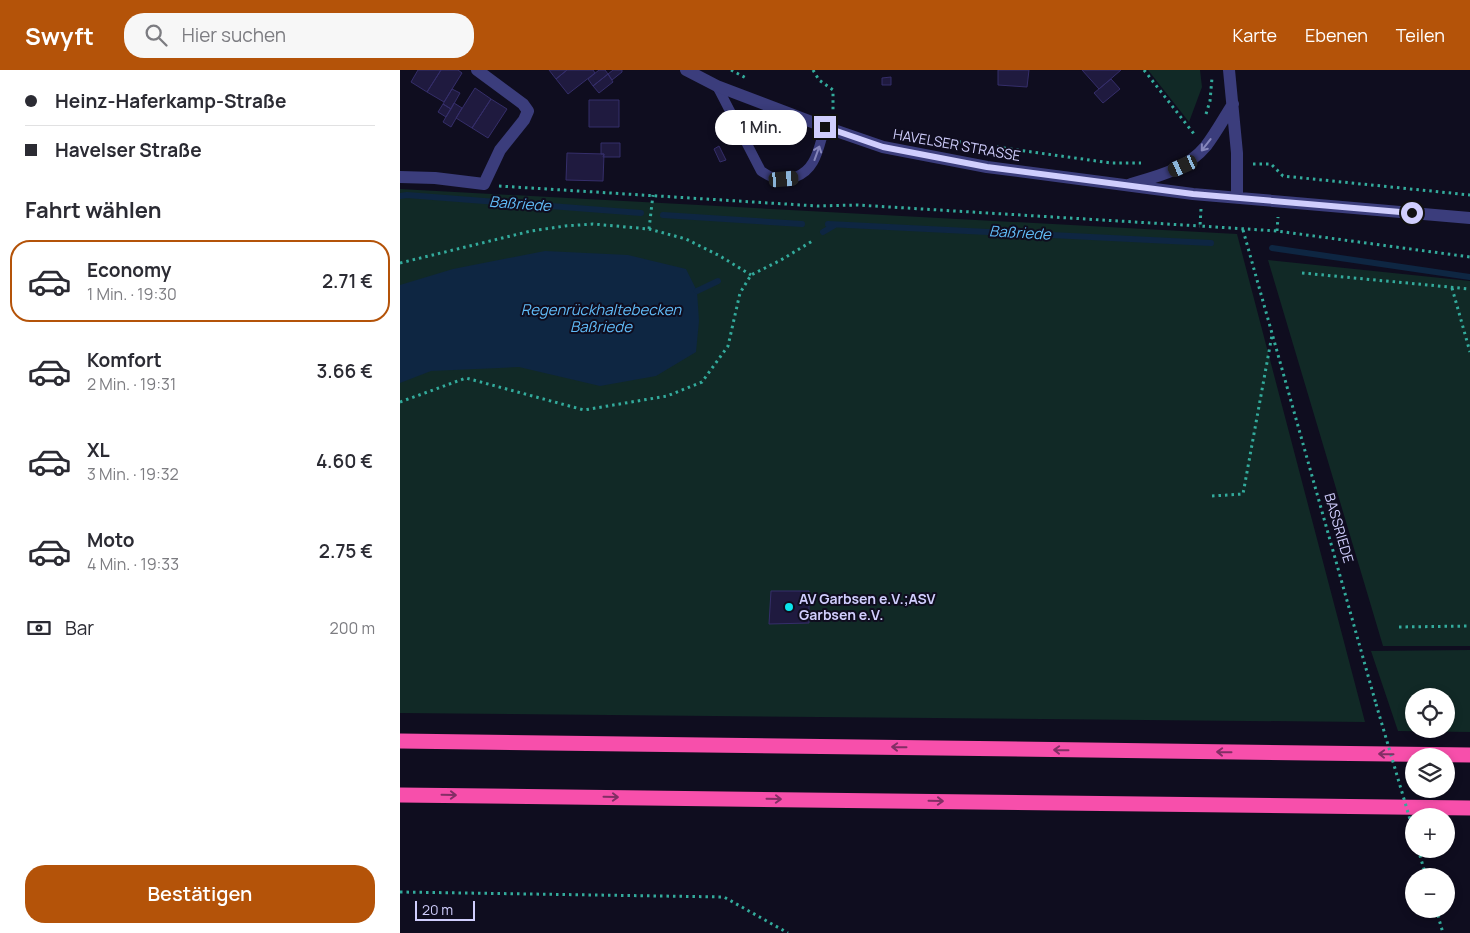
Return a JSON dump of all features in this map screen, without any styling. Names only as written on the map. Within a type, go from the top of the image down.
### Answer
[{"type":"highway","points":[[400,740],[1470,755]]},
{"type":"highway","points":[[400,795],[1470,808]]},
{"type":"street","points":[[400,177],[435,178],[484,184],[500,150],[524,120],[528,111],[523,104],[477,70]]},
{"type":"street","name":"HAVELSER STRASSE","points":[[686,70],[717,86],[883,147],[987,167],[1124,186],[1470,218]]},
{"type":"street","points":[[1229,70],[1237,163],[1237,197]]},
{"type":"street","points":[[1124,186],[1183,166],[1206,146],[1233,104]]},
{"type":"lane","points":[[717,86],[761,171],[772,178],[796,178],[804,173],[817,155],[825,127]]},
{"type":"path","points":[[731,70],[756,82]]},
{"type":"path","points":[[814,70],[819,80],[833,90],[833,112]]},
{"type":"path","points":[[1144,70],[1194,134]]},
{"type":"path","points":[[1204,119],[1210,101],[1211,70]]},
{"type":"path","points":[[824,109],[842,115]]},
{"type":"path","points":[[1198,129],[1187,142],[1198,154]]},
{"type":"path","points":[[937,139],[1111,163],[1148,162]]},
{"type":"path","points":[[1237,163],[1271,164],[1283,176],[1470,195]]},
{"type":"path","points":[[484,184],[817,206],[857,205],[1200,226]]},
{"type":"path","points":[[649,228],[654,195]]},
{"type":"path","points":[[400,263],[531,231],[593,224],[649,228],[686,238],[751,275]]},
{"type":"path","name":"BASSRIEDE","points":[[1407,808],[1244,230],[1277,231],[1470,257]]},
{"type":"path","points":[[400,402],[466,378],[584,410],[667,396],[702,382],[728,346],[740,293],[751,275],[814,240]]},
{"type":"path","points":[[1302,273],[1470,289]]},
{"type":"path","points":[[1452,288],[1470,352]]},
{"type":"path","points":[[1212,496],[1243,494],[1272,332]]},
{"type":"path","points":[[1399,627],[1470,626]]},
{"type":"path","points":[[400,892],[724,896],[788,933]]},
{"type":"path","points":[[1439,918],[1443,933]]},
{"type":"green space","points":[[1148,70],[1200,70],[1202,87],[1189,122]]},
{"type":"green space","points":[[400,189],[1237,234],[1365,722],[400,713]]},
{"type":"green space","points":[[1268,260],[1470,281],[1470,646],[1383,646]]},
{"type":"green space","points":[[1470,650],[1470,732],[1455,732],[1455,688],[1405,688],[1405,731],[1398,731],[1371,651]]},
{"type":"water","name":"Regenrückhaltebecken Baßriede","points":[[545,251],[628,255],[686,269],[697,291],[699,321],[696,352],[656,376],[600,386],[519,367],[431,371],[400,383],[400,285],[453,269]]},
{"type":"building","points":[[418,70],[441,70],[427,92],[411,82]]},
{"type":"building","points":[[441,70],[458,70],[462,73],[444,102],[427,92]]},
{"type":"building","points":[[549,70],[567,70],[556,79]]},
{"type":"building","points":[[567,70],[593,70],[595,73],[568,94],[556,79]]},
{"type":"building","points":[[599,70],[605,70],[608,74],[593,86],[588,79]]},
{"type":"building","points":[[613,70],[622,70],[622,72],[612,80],[608,74]]},
{"type":"building","points":[[998,70],[1029,70],[1027,87],[998,85]]},
{"type":"building","points":[[1082,70],[1121,70],[1099,89]]},
{"type":"building","points":[[608,74],[613,82],[599,93],[593,86]]},
{"type":"building","points":[[891,77],[891,85],[882,85],[882,78]]},
{"type":"building","points":[[1111,79],[1120,89],[1103,103],[1094,93]]},
{"type":"building","points":[[475,88],[491,99],[472,128],[456,118]]},
{"type":"building","points":[[452,89],[460,93],[451,109],[443,104]]},
{"type":"building","points":[[491,99],[507,109],[488,138],[472,128]]},
{"type":"building","points":[[589,100],[619,100],[619,127],[589,127]]},
{"type":"building","points":[[454,103],[462,108],[451,127],[443,122]]},
{"type":"building","points":[[443,104],[451,109],[446,117],[438,112]]},
{"type":"building","points":[[601,143],[620,143],[620,157],[603,157],[604,154],[601,154]]},
{"type":"building","points":[[719,146],[726,160],[720,162],[714,149]]},
{"type":"building","points":[[567,153],[604,154],[603,181],[566,180]]},
{"type":"building","name":"AV Garbsen e.V.;ASV Garbsen e.V.","points":[[771,591],[809,591],[809,623],[769,624]]},
{"type":"waterway","name":"Baßriede","points":[[400,196],[641,213]]},
{"type":"waterway","name":"Baßriede","points":[[663,215],[802,224]]},
{"type":"waterway","name":"Baßriede","points":[[828,224],[1211,243]]},
{"type":"waterway","points":[[823,232],[835,225]]},
{"type":"waterway","name":"Baßriede","points":[[1272,248],[1470,277]]},
{"type":"waterway","points":[[697,291],[718,281]]},
{"type":"place","name":"AV Garbsen e.V.;ASV Garbsen e.V.","points":[[789,607]]},
{"type":"route","points":[[825,127],[883,147],[987,167],[1193,194],[1412,213]]}]
